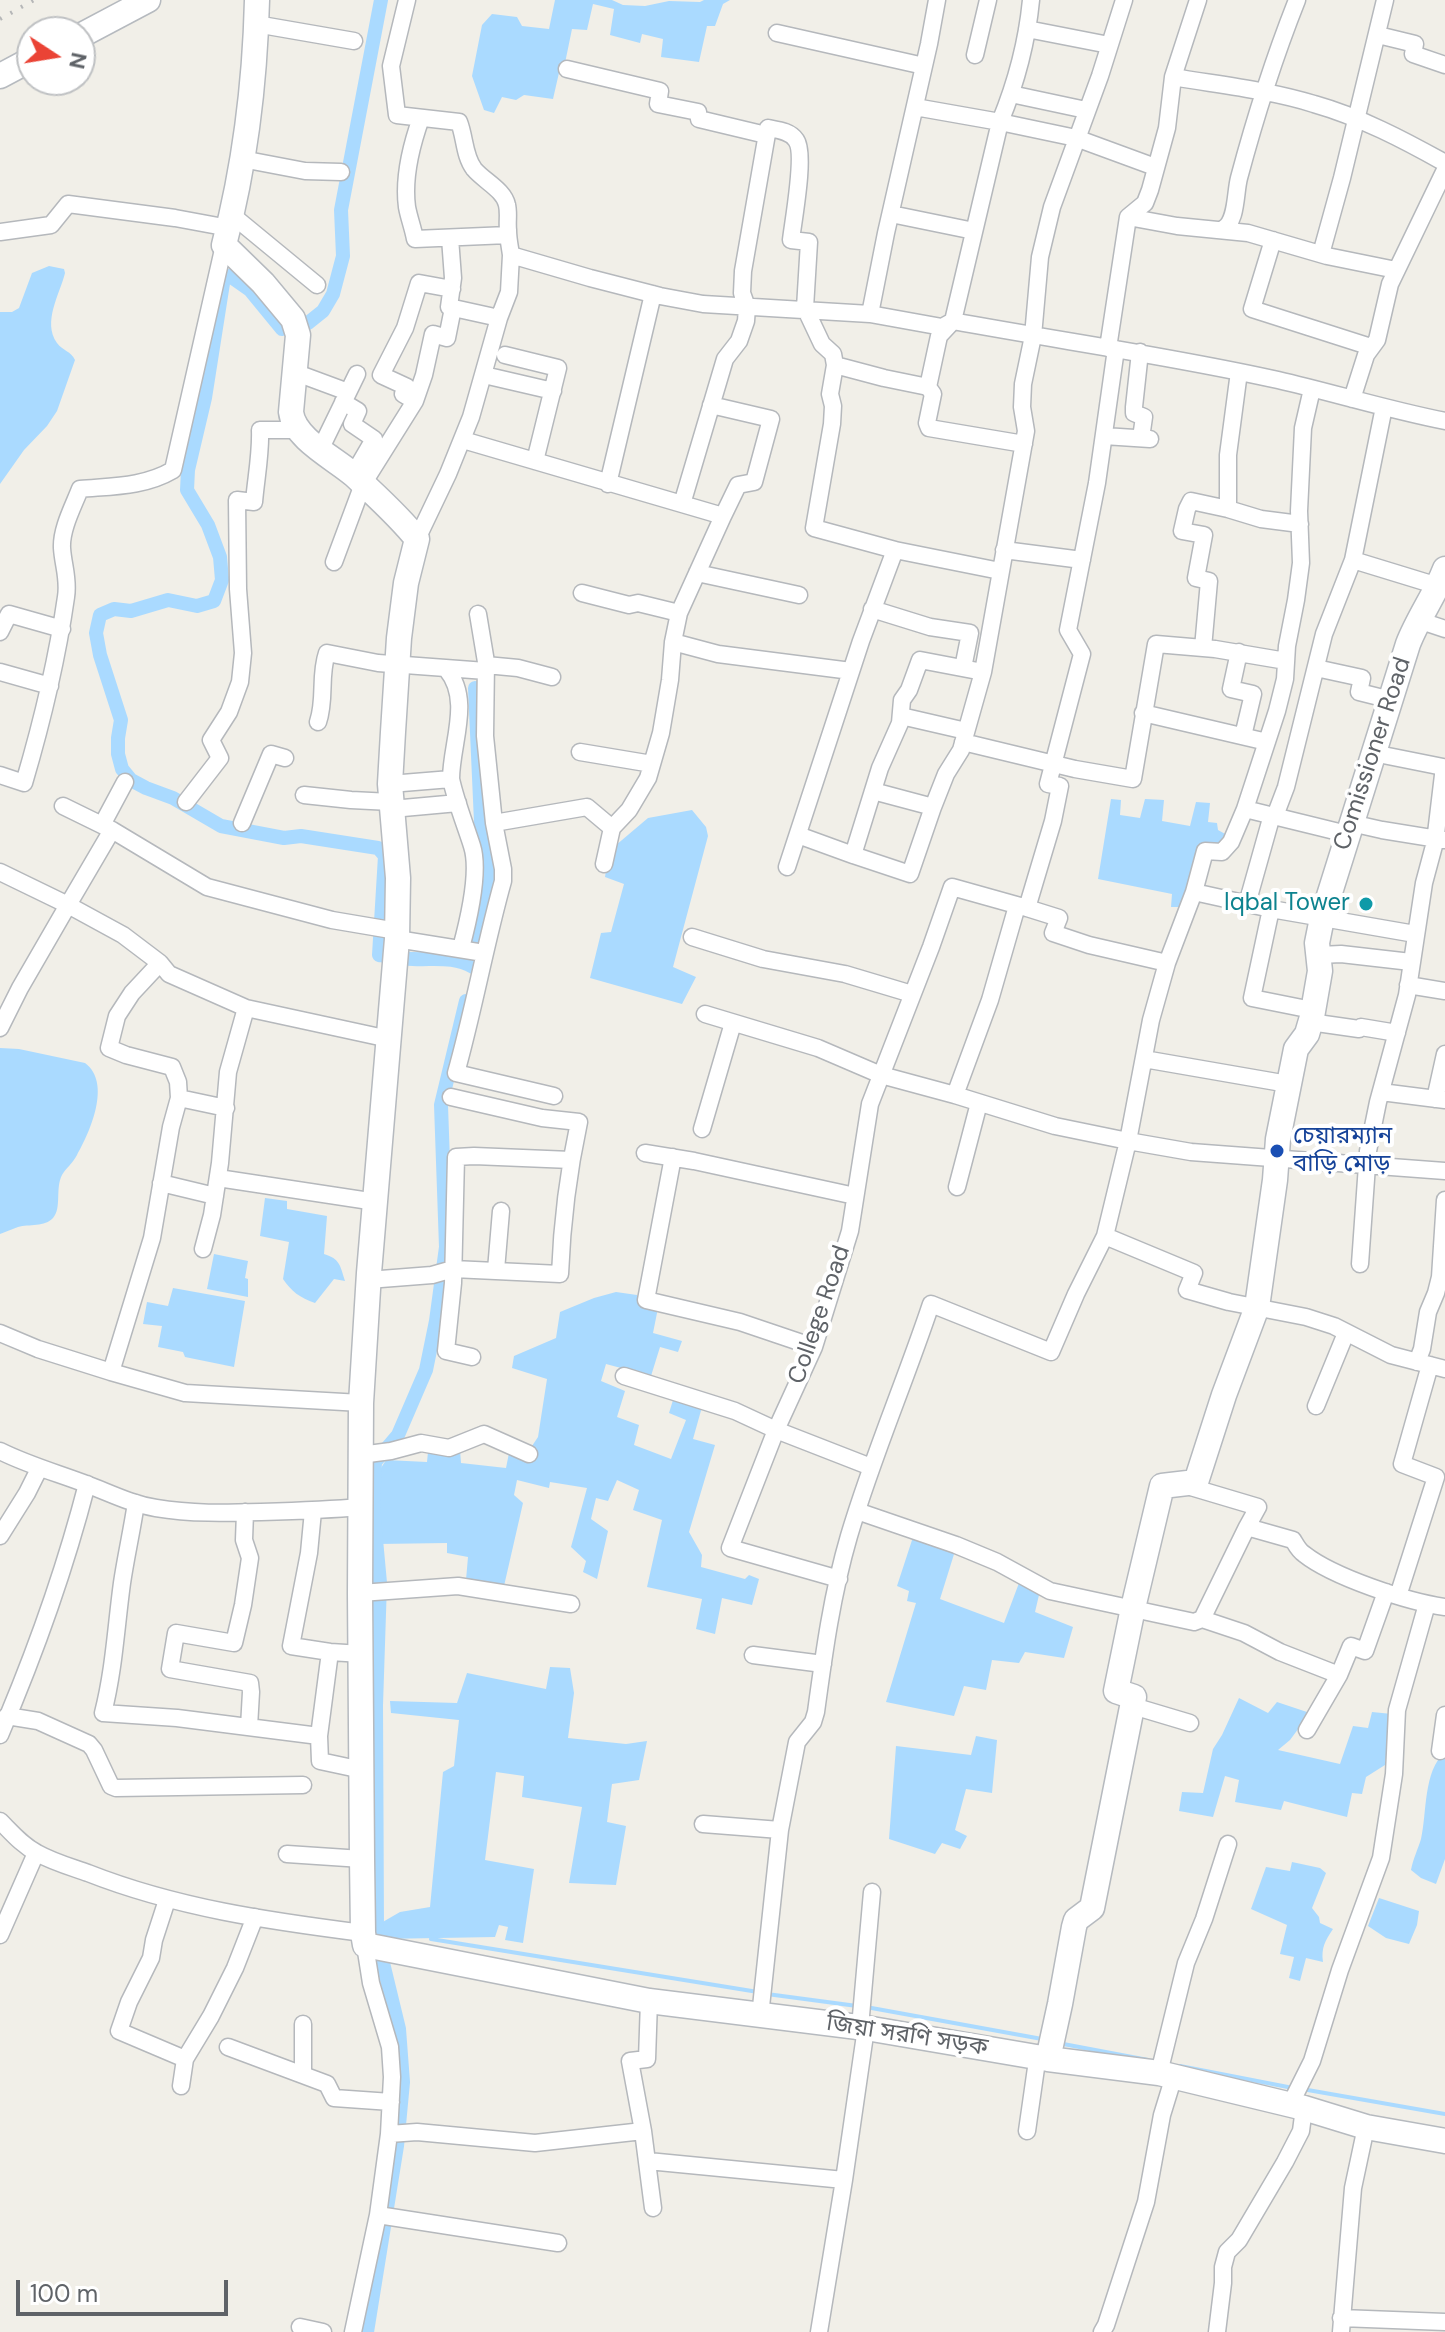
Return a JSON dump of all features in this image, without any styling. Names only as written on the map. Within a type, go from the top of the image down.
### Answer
[{"type":"main road","points":[[96,28],[148,0]]},
{"type":"main road","points":[[256,12],[254,85],[228,229],[295,327],[292,422],[320,450],[358,480],[417,539],[406,583],[397,666],[395,798],[398,867],[390,935],[395,979],[368,1280],[361,1403],[365,1455],[360,1507],[363,1593],[362,1859],[367,1942]]},
{"type":"main road","name":"Comissioner Road","points":[[1133,1706],[1134,1697],[1116,1691],[1162,1486],[1196,1482],[1257,1307],[1288,1084],[1296,1049],[1305,1036],[1311,1016],[1318,983],[1320,955],[1317,943],[1322,918],[1408,644],[1442,578]]},
{"type":"main road","points":[[1045,2058],[1052,2048],[1076,1920],[1094,1904],[1133,1706]]},
{"type":"main road","name":"জিয়া সরণি সড়ক","points":[[367,1942],[416,1955],[649,2001],[863,2028],[1045,2058],[1167,2074],[1297,2106],[1366,2127],[1444,2138]]},
{"type":"street","points":[[407,0],[391,66],[397,115],[459,122],[472,166],[507,203],[511,255],[509,292],[463,440],[417,539]]},
{"type":"street","points":[[870,314],[937,0]]},
{"type":"street","points":[[975,55],[988,0]]},
{"type":"street","points":[[928,387],[939,336],[953,321],[1000,122],[1011,94],[1027,29],[1031,0]]},
{"type":"street","points":[[798,835],[910,874],[946,774],[961,750],[983,672],[1024,444],[1023,384],[1033,336],[1040,257],[1052,207],[1124,0]]},
{"type":"street","points":[[955,1095],[1049,832],[1060,786],[1048,784],[1082,654],[1068,630],[1104,436],[1128,217],[1145,203],[1167,128],[1173,77],[1198,0]]},
{"type":"street","points":[[1128,217],[1218,231],[1231,222],[1236,187],[1264,92],[1297,0]]},
{"type":"street","points":[[1321,254],[1385,0]]},
{"type":"street","points":[[256,12],[354,41]]},
{"type":"street","points":[[1027,29],[1109,45]]},
{"type":"street","points":[[777,33],[924,66]]},
{"type":"street","points":[[1378,35],[1415,44],[1413,54],[1445,65]]},
{"type":"street","points":[[567,69],[660,91],[658,104],[698,112],[699,119],[766,135]]},
{"type":"street","points":[[1173,77],[1315,104],[1412,144],[1445,163]]},
{"type":"street","points":[[1011,94],[1086,110]]},
{"type":"street","points":[[915,107],[1076,138],[1155,167]]},
{"type":"street","points":[[421,118],[414,138],[406,190],[407,211],[415,239],[508,235]]},
{"type":"street","points":[[682,504],[725,359],[739,341],[746,321],[743,271],[768,128],[785,132],[797,140],[801,151],[791,240],[809,242],[805,308],[822,344],[833,354],[835,365],[830,394],[832,424],[814,528],[895,550],[1000,571]]},
{"type":"street","points":[[242,159],[305,171],[341,172]]},
{"type":"street","points":[[1352,399],[1366,355],[1377,340],[1390,284],[1445,170]]},
{"type":"street","points":[[0,232],[51,225],[68,204],[175,218],[228,229],[317,285]]},
{"type":"street","points":[[891,214],[974,231]]},
{"type":"street","points":[[0,775],[24,783],[62,629],[68,582],[61,546],[80,489],[121,487],[149,481],[173,470],[228,229]]},
{"type":"street","points":[[1223,229],[1396,270]]},
{"type":"street","points":[[450,238],[452,289],[449,307],[499,318]]},
{"type":"street","points":[[1273,240],[1252,309],[1371,347]]},
{"type":"street","points":[[511,255],[653,294],[703,304],[870,314],[942,327],[953,321],[1239,372],[1445,421]]},
{"type":"street","points":[[415,401],[403,394],[407,387],[381,375],[405,328],[419,283],[452,289]]},
{"type":"street","points":[[608,484],[653,294]]},
{"type":"street","points":[[358,480],[415,401],[433,334],[447,338],[453,308]]},
{"type":"street","points":[[1104,436],[1146,439],[1144,417],[1134,413],[1140,352]]},
{"type":"street","points":[[505,355],[558,368],[535,461]]},
{"type":"street","points":[[835,365],[928,387],[933,394],[927,423],[929,428],[1024,444]]},
{"type":"street","points":[[294,372],[345,397],[358,411],[352,424],[374,439],[358,480],[334,562]]},
{"type":"street","points":[[1228,509],[1228,455],[1239,372]]},
{"type":"street","points":[[320,450],[357,374]]},
{"type":"street","points":[[484,375],[553,391]]},
{"type":"street","points":[[760,2016],[780,1830],[797,1742],[813,1722],[816,1712],[830,1615],[857,1511],[931,1304],[1051,1352],[1105,1236],[1128,1141],[1151,1020],[1167,963],[1194,892],[1205,851],[1222,852],[1231,842],[1245,809],[1285,679],[1301,563],[1303,428],[1312,389]]},
{"type":"street","points":[[604,864],[612,828],[629,810],[648,778],[661,733],[679,613],[738,485],[754,482],[771,419],[711,405]]},
{"type":"street","points":[[1247,904],[1286,787],[1324,634],[1353,560],[1384,407]]},
{"type":"street","points":[[186,802],[220,758],[211,740],[229,712],[240,682],[243,653],[238,589],[237,500],[254,502],[260,430],[298,430]]},
{"type":"street","points":[[463,440],[723,516]]},
{"type":"street","points":[[1203,648],[1209,581],[1196,578],[1204,535],[1182,531],[1191,501],[1261,519],[1300,524]]},
{"type":"street","points":[[787,867],[872,609],[895,550]]},
{"type":"street","points":[[1004,550],[1082,560]]},
{"type":"street","points":[[1353,560],[1442,578]]},
{"type":"street","points":[[697,573],[799,595]]},
{"type":"street","points":[[582,593],[679,613]]},
{"type":"street","points":[[872,609],[930,627],[970,633],[963,668]]},
{"type":"street","points":[[0,632],[9,614],[62,629]]},
{"type":"street","points":[[478,614],[486,668],[485,736],[503,881],[456,1073],[554,1096]]},
{"type":"street","points":[[1418,620],[1445,629]]},
{"type":"street","points":[[673,642],[718,654],[851,671]]},
{"type":"street","points":[[901,716],[1054,764],[1133,779],[1156,644],[1239,652],[1286,661]]},
{"type":"street","points":[[1239,652],[1231,689],[1253,694],[1243,736]]},
{"type":"street","points":[[318,722],[323,705],[322,668],[327,653],[397,666],[447,670],[518,668],[552,677]]},
{"type":"street","points":[[853,855],[901,716],[902,700],[920,660],[983,672]]},
{"type":"street","points":[[1316,668],[1362,678],[1359,692],[1391,700]]},
{"type":"street","points":[[447,670],[454,679],[459,697],[451,779],[473,849],[473,882],[461,948]]},
{"type":"street","points":[[0,672],[50,686]]},
{"type":"street","points":[[1143,713],[1267,742]]},
{"type":"street","points":[[580,752],[652,764]]},
{"type":"street","points":[[1360,1264],[1368,1151],[1408,985],[1424,883],[1440,839],[1443,767],[1373,753]]},
{"type":"street","points":[[242,823],[271,754],[285,758]]},
{"type":"street","points":[[395,798],[451,779]]},
{"type":"street","points":[[1,1024],[68,905],[107,827],[125,782]]},
{"type":"street","points":[[873,791],[933,807]]},
{"type":"street","points":[[304,795],[351,800],[395,798],[458,803]]},
{"type":"street","points":[[63,806],[107,827],[207,887],[390,935],[484,953]]},
{"type":"street","points":[[494,823],[587,807],[612,828]]},
{"type":"street","points":[[1245,809],[1349,828],[1440,839]]},
{"type":"street","points":[[0,872],[123,935],[160,963],[169,974],[246,1008],[389,1039]]},
{"type":"street","name":"College Road","points":[[839,1579],[730,1548],[776,1430],[814,1347],[850,1231],[870,1104],[952,887],[1022,907]]},
{"type":"street","points":[[1194,892],[1415,934]]},
{"type":"street","points":[[1022,907],[1059,918],[1053,933],[1089,945],[1167,963]]},
{"type":"street","points":[[1271,909],[1252,998],[1359,1029],[1397,1033]]},
{"type":"street","points":[[692,937],[763,959],[845,974],[912,994]]},
{"type":"street","points":[[1320,955],[1341,954],[1411,962]]},
{"type":"street","points":[[111,1372],[152,1238],[179,1098],[178,1082],[172,1067],[109,1048],[117,1016],[132,993],[160,963]]},
{"type":"street","points":[[1408,985],[1445,991]]},
{"type":"street","points":[[203,1249],[218,1178],[228,1072],[246,1008]]},
{"type":"street","points":[[705,1014],[818,1048],[881,1075],[1055,1126],[1191,1152],[1445,1171]]},
{"type":"street","points":[[702,1129],[733,1023]]},
{"type":"street","points":[[1381,1092],[1440,1100],[1445,1054]]},
{"type":"street","points":[[1144,1059],[1288,1084]]},
{"type":"street","points":[[368,1280],[432,1275],[452,1270],[560,1274],[561,1235],[579,1122],[542,1118],[451,1097]]},
{"type":"street","points":[[179,1098],[226,1108]]},
{"type":"street","points":[[957,1187],[979,1103]]},
{"type":"street","points":[[645,1153],[855,1196]]},
{"type":"street","points":[[472,1357],[446,1351],[456,1157],[571,1160]]},
{"type":"street","points":[[673,1157],[646,1300],[740,1322],[814,1347]]},
{"type":"street","points":[[218,1178],[376,1202]]},
{"type":"street","points":[[161,1183],[215,1196]]},
{"type":"street","points":[[1307,1730],[1339,1675],[1351,1646],[1365,1651],[1392,1594],[1436,1477],[1402,1464],[1431,1365],[1422,1349],[1428,1312],[1440,1277],[1445,1200]]},
{"type":"street","points":[[496,1270],[501,1211]]},
{"type":"street","points":[[1105,1236],[1194,1273],[1187,1290],[1306,1317],[1334,1326],[1391,1355],[1431,1365]]},
{"type":"street","points":[[0,1333],[38,1349],[185,1393],[361,1403]]},
{"type":"street","points":[[1316,1406],[1346,1333]]},
{"type":"street","points":[[624,1376],[735,1411],[871,1467]]},
{"type":"street","points":[[365,1455],[421,1443],[449,1448],[484,1434],[529,1454]]},
{"type":"street","points":[[0,1451],[39,1469],[154,1508],[192,1513],[360,1507]]},
{"type":"street","points":[[0,1536],[39,1469]]},
{"type":"street","points":[[0,1735],[35,1653],[61,1578],[87,1484]]},
{"type":"street","points":[[1180,1484],[1258,1507],[1202,1619]]},
{"type":"street","points":[[136,1503],[103,1713],[177,1718],[319,1736]]},
{"type":"street","points":[[313,1511],[309,1553],[291,1646],[362,1654]]},
{"type":"street","points":[[857,1511],[956,1545],[997,1562],[1050,1591],[1184,1621],[1202,1619],[1244,1633],[1280,1652],[1339,1675]]},
{"type":"street","points":[[245,1512],[244,1540],[250,1558],[234,1643],[176,1633],[170,1669],[250,1683],[249,1727]]},
{"type":"street","points":[[1247,1527],[1293,1540],[1302,1553],[1328,1569],[1392,1594],[1445,1607]]},
{"type":"street","points":[[363,1593],[458,1586],[571,1604]]},
{"type":"street","points":[[1217,2332],[1227,2252],[1239,2240],[1301,2131],[1297,2106],[1340,1970],[1381,1858],[1394,1774],[1397,1710],[1427,1604]]},
{"type":"street","points":[[330,1652],[319,1736],[320,1761],[362,1770]]},
{"type":"street","points":[[753,1655],[823,1664]]},
{"type":"street","points":[[1133,1706],[1190,1723]]},
{"type":"street","points":[[1440,1751],[1445,1715]]},
{"type":"street","points":[[7,1716],[38,1721],[89,1744],[111,1786],[116,1788],[303,1785]]},
{"type":"street","points":[[0,1821],[15,1838],[36,1853],[109,1883],[167,1900],[367,1942],[371,1983],[390,2047],[391,2102],[378,2215],[353,2332]]},
{"type":"street","points":[[703,1824],[780,1830]]},
{"type":"street","points":[[1102,2332],[1146,2202],[1186,1963],[1228,1844]]},
{"type":"street","points":[[0,1935],[36,1853]]},
{"type":"street","points":[[287,1854],[362,1859]]},
{"type":"street","points":[[819,2332],[844,2180],[863,2028],[872,1892]]},
{"type":"street","points":[[167,1900],[151,1958],[129,2002],[119,2031],[185,2059]]},
{"type":"street","points":[[181,2086],[185,2059],[228,1982],[255,1917]]},
{"type":"street","points":[[649,2001],[647,2059],[630,2061],[653,2208]]},
{"type":"street","points":[[303,2024],[303,2075]]},
{"type":"street","points":[[228,2047],[327,2084],[333,2097],[391,2102]]},
{"type":"street","points":[[1027,2131],[1037,2061],[1045,2058]]},
{"type":"street","points":[[1366,2127],[1353,2188],[1341,2325],[1445,2322]]},
{"type":"street","points":[[389,2134],[417,2132],[535,2143],[643,2131]]},
{"type":"street","points":[[648,2161],[844,2180]]},
{"type":"street","points":[[378,2215],[558,2243]]},
{"type":"street","points":[[300,2327],[323,2332]]},
{"type":"water","points":[[555,0],[612,0],[623,5],[645,6],[669,1],[730,0],[723,4],[715,26],[707,26],[699,62],[661,57],[663,39],[642,34],[640,43],[610,35],[614,9],[593,4],[587,30],[572,29],[553,99],[524,95],[516,100],[502,97],[494,113],[484,110],[472,76],[482,25],[492,14],[517,17],[522,26],[549,29]]},
{"type":"water","points":[[49,266],[64,269],[65,273],[52,317],[53,335],[59,346],[75,360],[57,411],[0,484],[0,312],[12,312],[19,308],[32,273]]},
{"type":"water","points":[[1111,799],[1121,800],[1120,815],[1140,818],[1145,799],[1164,800],[1162,821],[1190,826],[1196,802],[1210,803],[1208,822],[1217,823],[1218,830],[1227,835],[1182,907],[1171,907],[1172,894],[1098,879]]},
{"type":"water","points":[[692,810],[706,827],[708,836],[673,967],[696,977],[682,1004],[590,978],[601,933],[611,932],[624,884],[605,877],[609,851],[648,818]]},
{"type":"water","points":[[0,1048],[85,1063],[93,1072],[98,1095],[88,1134],[60,1180],[56,1214],[46,1223],[18,1227],[0,1234]]},
{"type":"water","points":[[265,1198],[287,1201],[287,1209],[327,1216],[324,1254],[339,1263],[345,1281],[334,1279],[315,1303],[296,1294],[283,1279],[289,1242],[260,1236]]},
{"type":"water","points":[[214,1254],[248,1261],[245,1278],[248,1279],[248,1297],[207,1289]]},
{"type":"water","points":[[173,1288],[245,1301],[234,1367],[185,1357],[183,1352],[158,1347],[162,1326],[143,1324],[147,1302],[168,1306]]},
{"type":"water","points":[[616,1292],[637,1295],[641,1307],[658,1308],[653,1333],[682,1341],[678,1352],[660,1347],[651,1376],[606,1364],[601,1381],[625,1391],[617,1417],[639,1425],[634,1445],[671,1459],[686,1420],[669,1413],[674,1397],[702,1407],[693,1439],[715,1445],[689,1532],[702,1555],[701,1567],[745,1579],[749,1575],[759,1579],[752,1605],[722,1598],[715,1634],[696,1629],[702,1599],[647,1587],[662,1520],[633,1510],[639,1490],[617,1480],[608,1501],[596,1498],[591,1519],[608,1531],[597,1579],[583,1572],[586,1561],[571,1547],[587,1488],[550,1482],[549,1488],[517,1480],[514,1495],[523,1503],[504,1586],[466,1580],[468,1557],[447,1553],[447,1543],[378,1544],[376,1476],[386,1460],[427,1462],[428,1452],[460,1450],[461,1463],[506,1468],[509,1453],[530,1449],[538,1437],[547,1379],[512,1368],[514,1356],[556,1338],[560,1312]]},
{"type":"water","points":[[914,1534],[955,1551],[940,1599],[1004,1623],[1019,1583],[1039,1595],[1035,1612],[1073,1627],[1064,1658],[1025,1652],[1019,1663],[992,1660],[986,1690],[964,1686],[954,1716],[886,1702],[916,1603],[907,1601],[909,1591],[897,1586]]},
{"type":"water","points":[[550,1667],[570,1668],[574,1693],[568,1738],[626,1744],[647,1741],[639,1780],[612,1784],[607,1822],[626,1826],[616,1885],[569,1883],[582,1807],[522,1797],[524,1776],[496,1772],[485,1860],[534,1869],[523,1943],[505,1940],[508,1927],[499,1925],[495,1937],[381,1939],[381,1923],[400,1912],[430,1907],[443,1772],[454,1766],[459,1720],[391,1713],[390,1701],[457,1703],[467,1673],[546,1689]]},
{"type":"water","points":[[1239,1698],[1268,1713],[1277,1702],[1310,1713],[1290,1740],[1278,1750],[1340,1764],[1353,1726],[1368,1728],[1372,1712],[1392,1714],[1385,1765],[1366,1777],[1362,1794],[1352,1793],[1347,1817],[1284,1801],[1281,1810],[1235,1802],[1239,1780],[1225,1776],[1213,1817],[1179,1811],[1182,1792],[1203,1793],[1213,1749]]},
{"type":"water","points":[[976,1736],[997,1740],[992,1793],[966,1789],[955,1830],[967,1836],[960,1849],[942,1843],[935,1854],[889,1839],[896,1746],[971,1755]]},
{"type":"water","points":[[1445,1752],[1445,1859],[1436,1884],[1411,1870],[1421,1839],[1429,1781]]},
{"type":"water","points":[[1292,1862],[1320,1868],[1326,1873],[1312,1908],[1320,1923],[1333,1929],[1324,1945],[1323,1962],[1306,1958],[1300,1981],[1289,1978],[1294,1957],[1280,1954],[1287,1925],[1251,1909],[1266,1867],[1290,1871]]},
{"type":"water","points":[[1379,1898],[1419,1911],[1409,1944],[1386,1938],[1368,1926]]},
{"type":"waterway","points":[[381,0],[341,210],[343,256],[333,294],[323,311],[308,323],[282,329],[250,290],[230,276],[224,277],[205,398],[188,470],[187,490],[208,525],[220,557],[222,580],[214,601],[197,606],[168,600],[131,611],[114,609],[100,615],[96,633],[121,720],[118,754],[122,769],[131,780],[173,798],[221,826],[284,838],[301,836],[378,848],[385,856],[379,955],[451,960],[473,967]]},
{"type":"waterway","points":[[475,688],[481,822],[491,875],[479,940]]},
{"type":"waterway","points":[[367,2332],[397,2146],[403,2082],[399,2029],[377,1929],[376,1705],[380,1583],[373,1507],[375,1462],[398,1435],[426,1370],[436,1321],[446,1247],[441,1105],[466,1001]]},
{"type":"waterway","points":[[431,1939],[758,1992]]},
{"type":"waterway","points":[[767,1994],[857,2006]]},
{"type":"waterway","points":[[866,2007],[1042,2039]]},
{"type":"waterway","points":[[1058,2043],[1148,2060]]},
{"type":"waterway","points":[[1180,2066],[1293,2088]]},
{"type":"waterway","points":[[1302,2089],[1445,2114]]},
{"type":"railway","points":[[0,19],[34,0]]},
{"type":"place","name":"Iqbal Tower","points":[[1366,904]]},
{"type":"place","name":"চেয়ারম্যান বাড়ি মোড়","points":[[1277,1151]]}]
